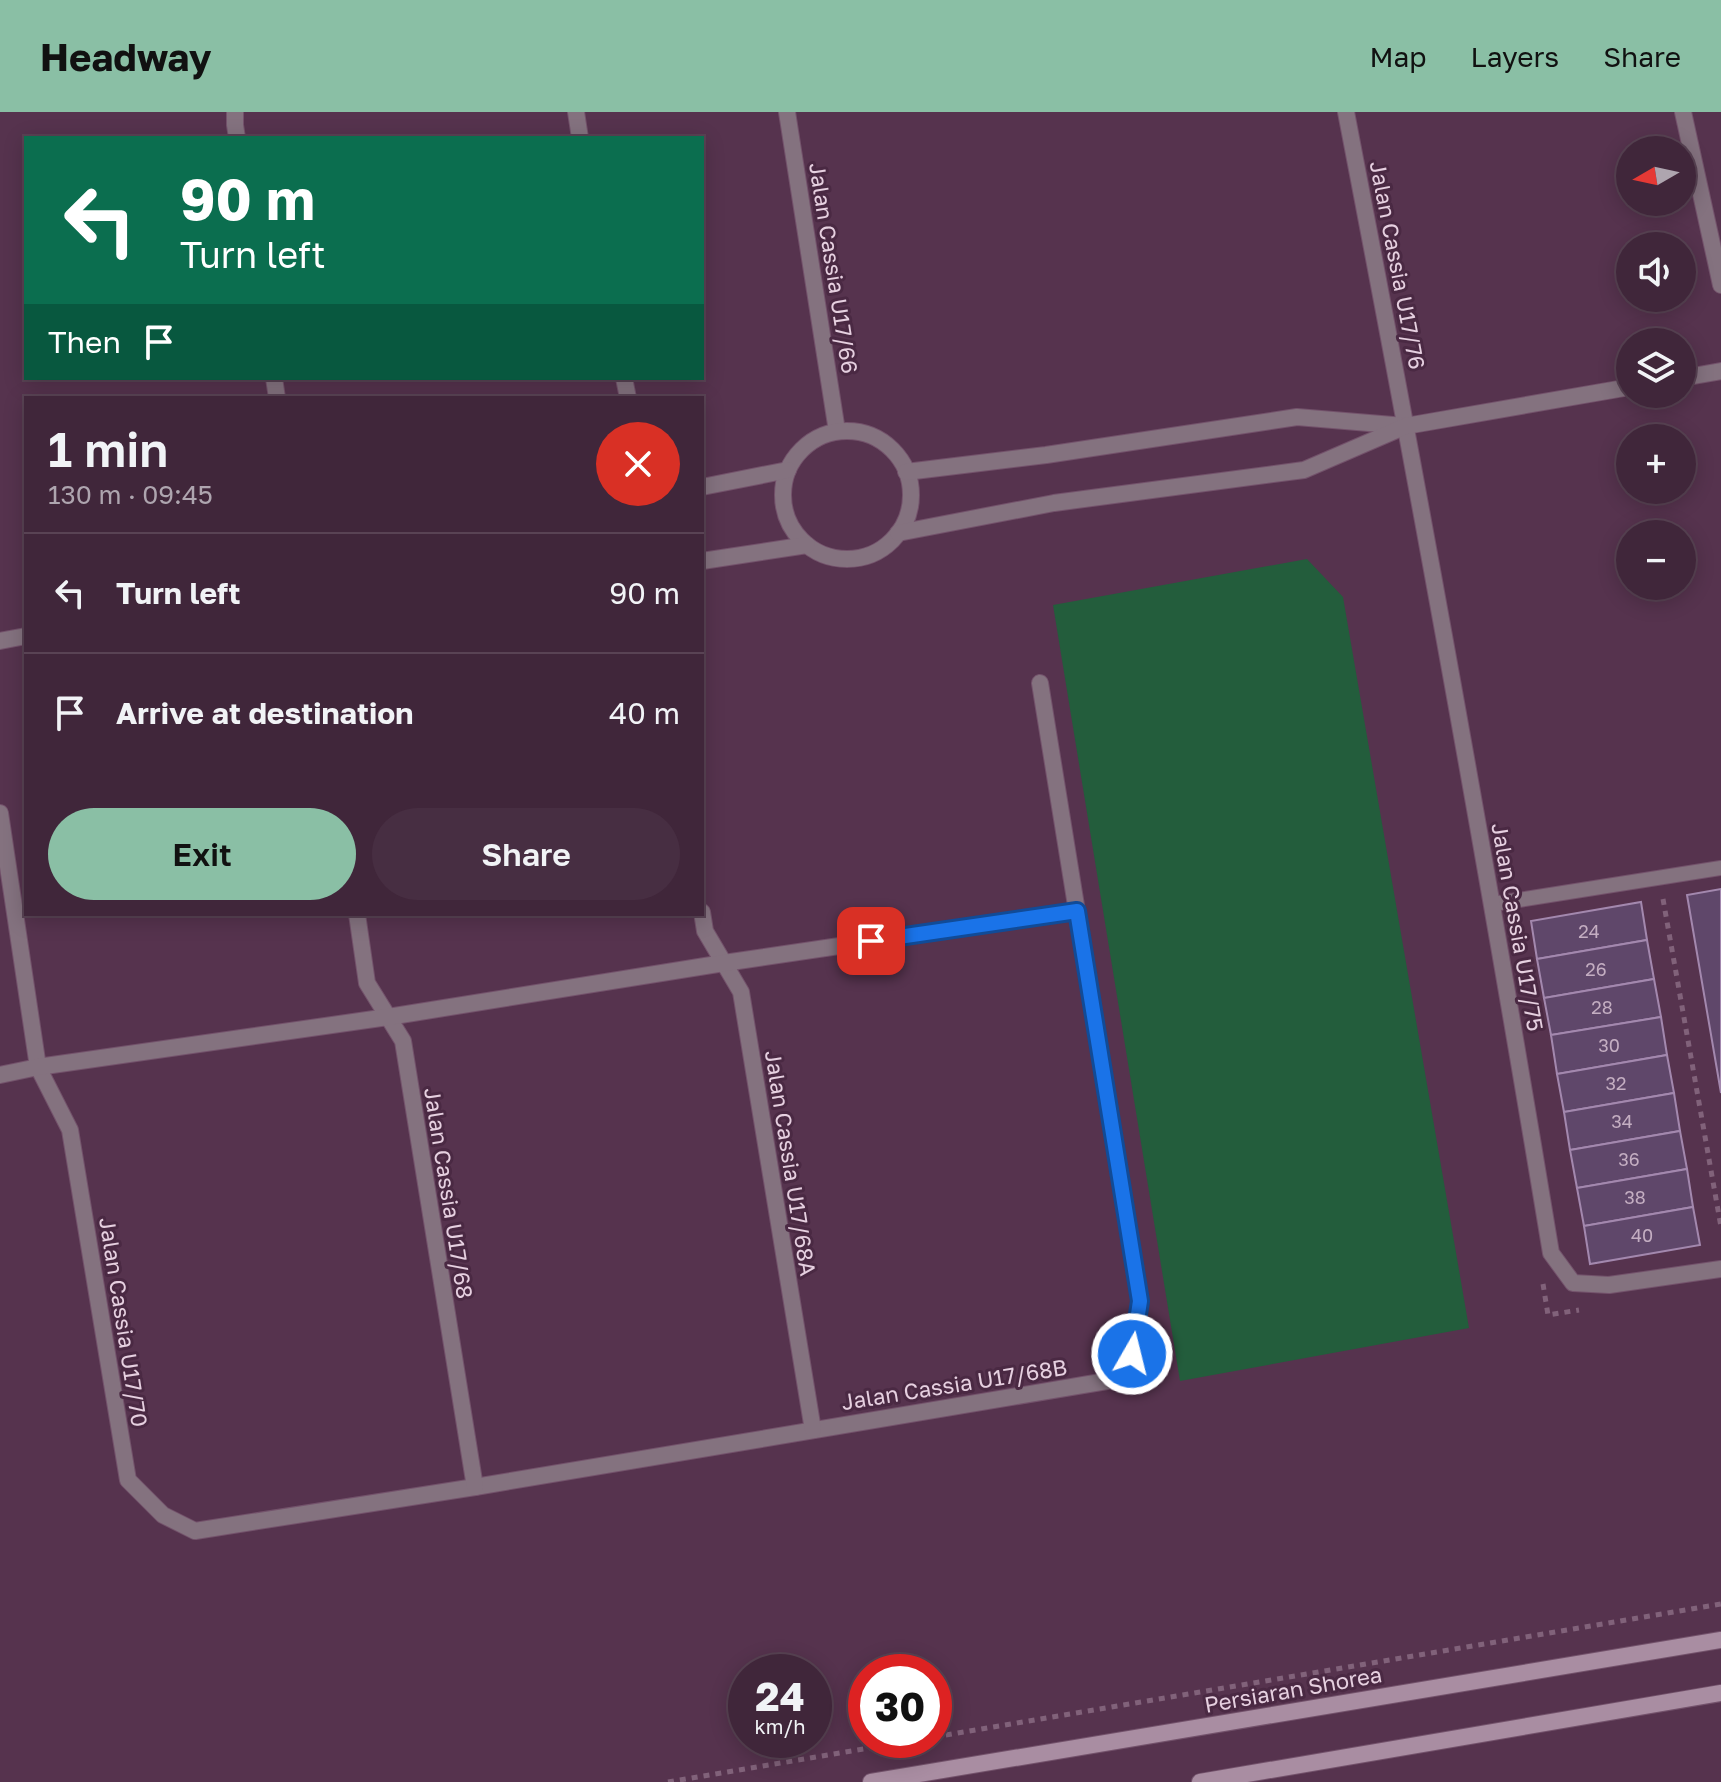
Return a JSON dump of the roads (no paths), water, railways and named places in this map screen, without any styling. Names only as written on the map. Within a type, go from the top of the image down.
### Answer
[{"type":"main road","name":"Persiaran Shorea","points":[[871,1782],[1721,1640]]},
{"type":"main road","points":[[1200,1782],[1721,1693]]},
{"type":"street","points":[[235,112],[237,136]]},
{"type":"street","points":[[576,112],[580,136]]},
{"type":"street","name":"Jalan Cassia U17/66","points":[[787,112],[837,431]]},
{"type":"street","name":"Jalan Cassia U17/76","points":[[1346,112],[1406,426]]},
{"type":"street","points":[[1683,112],[1721,285]]},
{"type":"street","points":[[1696,375],[1721,371]]},
{"type":"street","points":[[898,533],[1054,503],[1304,470],[1406,426],[1616,389]]},
{"type":"street","points":[[906,472],[1046,455],[1297,417],[1406,426]]},
{"type":"street","name":"Jalan Cassia U17/75","points":[[1406,426],[1493,904],[1551,1253],[1573,1283],[1609,1285],[1721,1269]]},
{"type":"street","points":[[837,431],[859,431],[879,439],[896,454],[906,472],[910,494],[908,514],[898,533],[884,547],[866,557],[845,559],[825,555],[807,545],[793,529],[785,510],[783,490],[788,470],[800,451],[817,438],[837,431]]},
{"type":"street","points":[[704,487],[788,470]]},
{"type":"street","points":[[704,561],[807,545]]},
{"type":"street","points":[[0,641],[24,636]]},
{"type":"street","name":"Jalan Cassia U17/68B","points":[[475,1487],[1107,1381],[1132,1354],[1140,1301],[1040,683]]},
{"type":"street","name":"Jalan Cassia U17/70","points":[[0,813],[38,1067],[70,1130],[128,1480],[163,1515],[195,1531],[475,1487]]},
{"type":"street","points":[[0,1075],[1077,911]]},
{"type":"street","name":"Jalan Cassia U17/68","points":[[357,916],[367,983],[403,1041],[475,1487]]},
{"type":"street","name":"Jalan Cassia U17/68A","points":[[703,916],[705,931],[741,992],[813,1430]]},
{"type":"lane","points":[[1493,904],[1721,868]]}]
